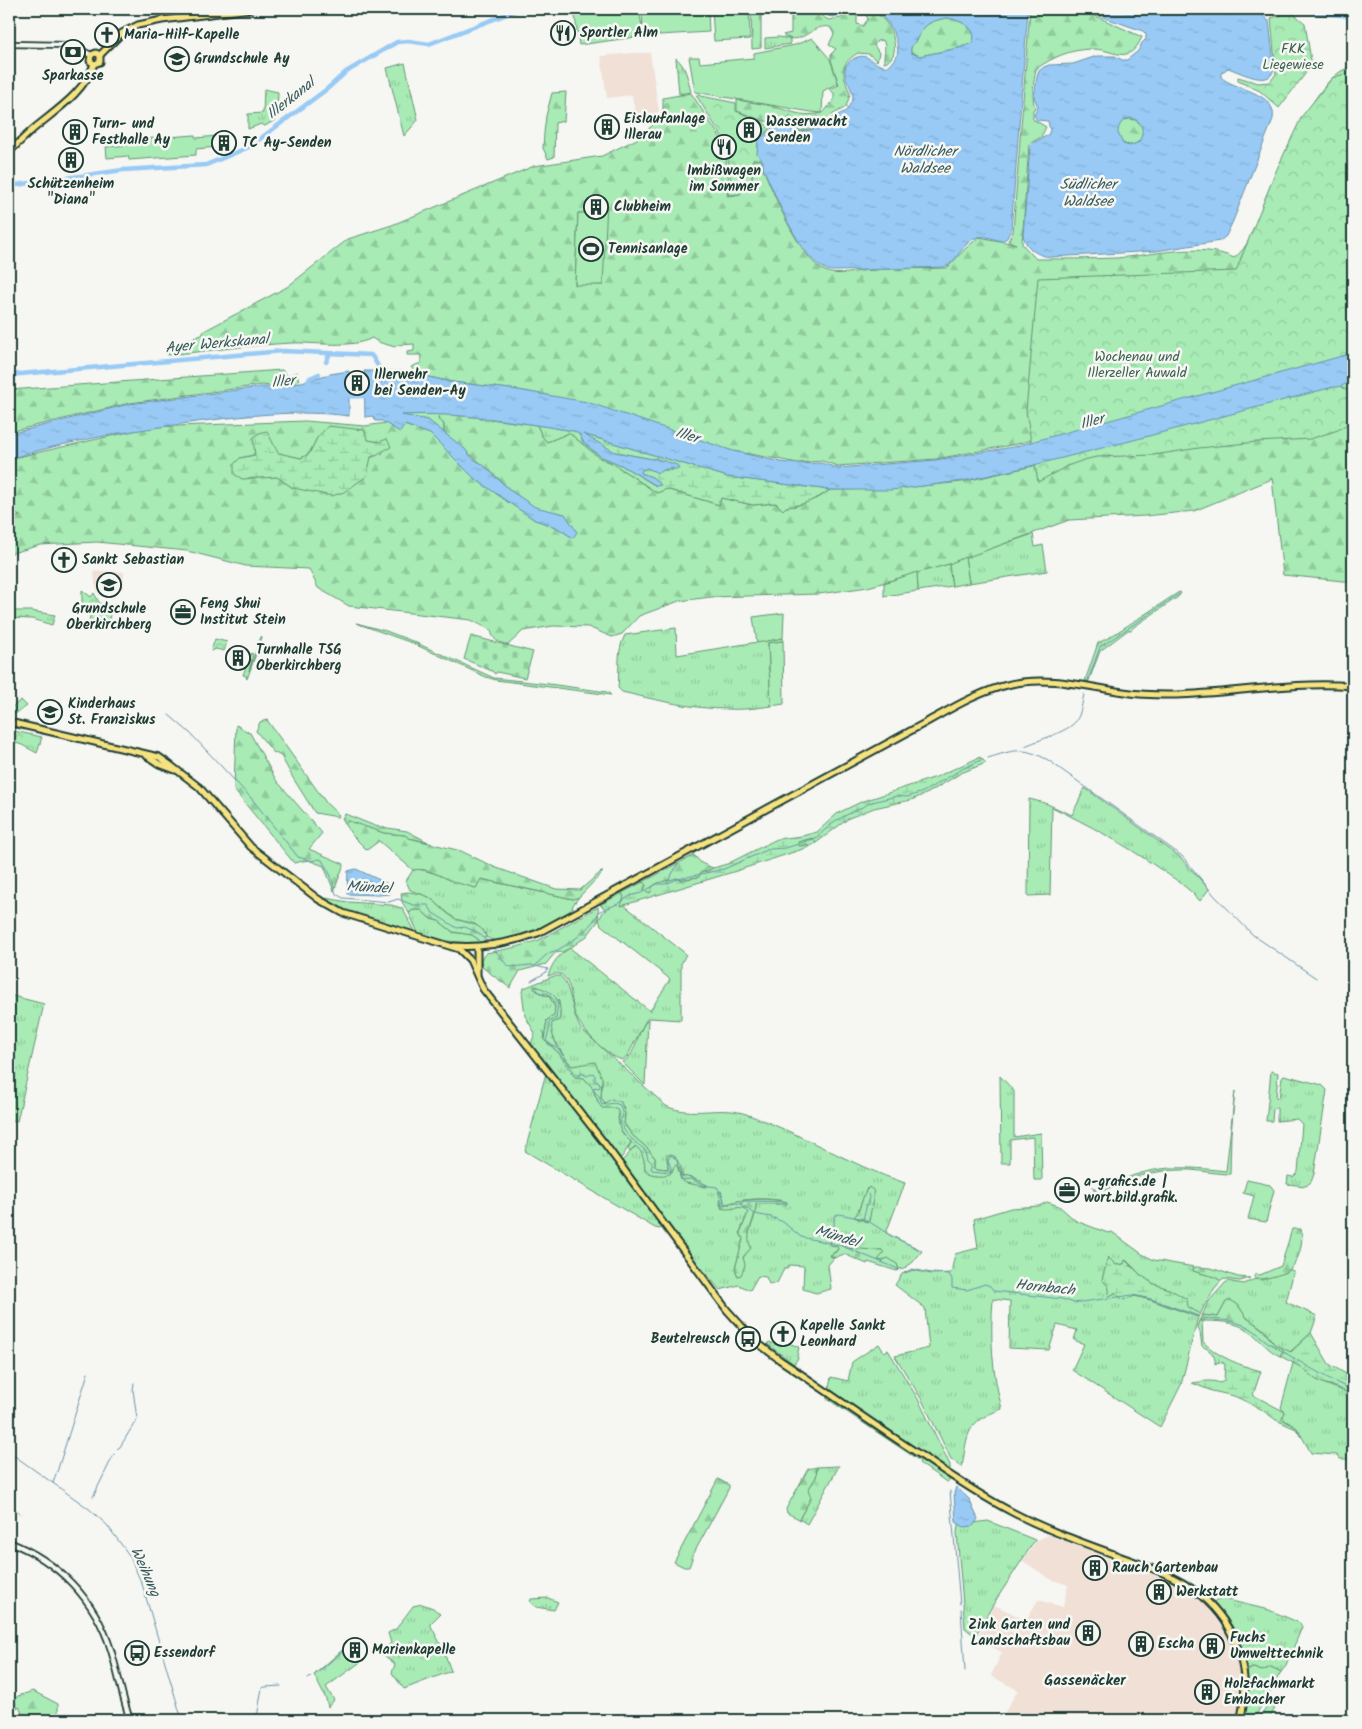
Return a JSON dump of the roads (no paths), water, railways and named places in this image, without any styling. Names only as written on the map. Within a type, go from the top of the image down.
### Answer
[{"type":"main road","points":[[9,152],[76,93],[85,82],[94,64],[100,62],[100,55],[122,34],[138,25],[150,22],[251,9]]},
{"type":"main road","points":[[94,64],[90,59],[91,55],[94,53],[100,55]]},
{"type":"main road","points":[[449,946],[477,947],[499,944],[538,933],[991,689],[1011,684],[1044,681],[1158,696],[1304,685],[1353,686]]},
{"type":"main road","points":[[9,722],[159,758],[199,787],[212,799],[237,832],[252,847],[318,899],[343,913],[459,949],[470,960],[483,989],[493,1003],[571,1099],[727,1310],[748,1335],[780,1360],[988,1500],[1048,1529],[1172,1577],[1199,1594],[1209,1602],[1224,1622],[1230,1631],[1239,1654],[1244,1685],[1244,1702],[1240,1720]]},
{"type":"main road","points":[[470,960],[477,947]]},
{"type":"main road","points":[[477,947],[477,977]]},
{"type":"street","points":[[9,44],[67,44],[91,55]]},
{"type":"street","points":[[9,1542],[25,1549],[52,1566],[65,1576],[87,1601],[104,1632],[110,1648],[130,1720]]},
{"type":"water","points":[[822,9],[849,9],[834,17],[828,16]]},
{"type":"water","name":"Nördlicher Waldsee","points":[[875,9],[1028,9],[1011,230],[1007,238],[1002,241],[984,237],[973,239],[945,267],[838,271],[823,268],[813,261],[796,237],[763,168],[763,161],[757,154],[758,141],[775,125],[803,132],[813,129],[820,130],[828,120],[846,111],[853,99],[845,74],[847,65],[851,60],[863,56],[884,66],[888,66],[893,62],[898,48],[897,42],[888,23]],"holes":[[[940,19],[962,22],[970,29],[974,38],[972,43],[959,48],[920,56],[911,53],[912,47],[927,25]]]},
{"type":"water","name":"Südlicher Waldsee","points":[[1090,9],[1247,9],[1262,15],[1269,21],[1274,65],[1273,73],[1269,77],[1256,78],[1228,68],[1221,73],[1221,77],[1227,81],[1253,92],[1269,103],[1273,110],[1273,119],[1233,221],[1226,236],[1220,241],[1156,251],[1051,257],[1033,251],[1027,244],[1023,235],[1030,147],[1033,143],[1048,135],[1050,130],[1048,121],[1037,120],[1034,115],[1038,107],[1034,97],[1039,71],[1049,65],[1073,64],[1097,56],[1115,56],[1122,60],[1127,60],[1138,51],[1146,39],[1146,34],[1143,31],[1094,14]],"holes":[[[1127,119],[1134,119],[1142,127],[1139,142],[1130,146],[1123,144],[1118,133],[1120,125]]]},
{"type":"water","points":[[1353,353],[1353,381],[1341,386],[1018,469],[963,481],[891,490],[830,490],[728,477],[583,434],[615,452],[655,458],[677,465],[679,469],[666,469],[658,473],[647,468],[642,470],[641,473],[652,477],[661,485],[657,486],[621,465],[600,456],[584,443],[579,434],[574,431],[467,416],[402,415],[428,420],[465,449],[472,458],[482,464],[511,491],[535,507],[565,514],[577,532],[573,538],[556,527],[535,520],[474,478],[430,434],[405,425],[400,432],[382,421],[375,421],[373,416],[365,417],[364,371],[400,371],[452,382],[518,390],[587,402],[733,451],[781,462],[798,464],[821,463],[838,468],[935,460],[1013,447]]},
{"type":"water","points":[[349,371],[349,416],[289,413],[209,420],[98,437],[9,459],[9,434],[129,404],[261,387],[283,387],[330,374]]},
{"type":"water","points":[[356,869],[386,883],[390,894],[347,894],[348,871]]},
{"type":"water","points":[[956,1487],[969,1499],[978,1519],[973,1526],[964,1527],[956,1522],[954,1493]]},
{"type":"waterway","name":"Illerkanal","points":[[9,186],[123,170],[206,165],[249,147],[327,89],[346,72],[397,42],[408,41],[429,44],[520,9]]},
{"type":"waterway","name":"Illerkanal","points":[[1310,9],[1318,13],[1353,16]]},
{"type":"waterway","name":"Ayer Werkskanal","points":[[9,375],[283,351],[371,355],[384,373]]},
{"type":"waterway","points":[[326,362],[330,353]]},
{"type":"waterway","points":[[307,384],[310,378],[319,374]]},
{"type":"waterway","points":[[1341,387],[1353,394]]},
{"type":"waterway","name":"Iller","points":[[338,395],[374,394]]},
{"type":"waterway","points":[[1087,683],[1100,647],[1179,594]]},
{"type":"waterway","points":[[1025,746],[1072,725],[1079,715],[1084,694]]},
{"type":"waterway","name":"Mündel","points":[[169,715],[190,733],[252,799],[298,857],[312,861],[322,860],[331,876],[336,894],[343,898],[389,902],[398,899],[413,905],[428,905],[433,913],[457,928],[465,927],[477,932],[490,943]]},
{"type":"waterway","points":[[988,758],[1012,751],[1024,751],[1048,760],[1182,856],[1214,895],[1253,935],[1316,978]]},
{"type":"waterway","points":[[536,965],[549,953],[560,949],[578,937],[600,911],[618,904],[630,896],[641,893],[657,884],[665,884],[678,879],[724,869],[769,849],[786,848],[816,838],[835,821],[872,802],[897,796],[907,797],[923,792],[981,760]]},
{"type":"waterway","points":[[667,883],[678,864]]},
{"type":"waterway","name":"Mündel","points":[[492,946],[506,964],[511,967],[531,965],[548,969],[545,973],[531,981]]},
{"type":"waterway","name":"Mündel","points":[[535,986],[538,991],[543,994],[547,993],[558,1004],[556,1018],[549,1022],[546,1041],[559,1050],[576,1075],[580,1076],[581,1073],[587,1076],[593,1073],[595,1081],[599,1082],[600,1086],[599,1088],[594,1087],[594,1091],[599,1096],[602,1105],[614,1103],[620,1105],[623,1116],[620,1121],[622,1126],[630,1138],[646,1151],[648,1159],[653,1164],[652,1170],[670,1172],[671,1168],[668,1160],[671,1155],[678,1161],[677,1165],[680,1169],[681,1179],[691,1179],[702,1185],[717,1187],[724,1200],[721,1204],[722,1206],[728,1203],[731,1206],[735,1203],[741,1204],[744,1201],[786,1202]]},
{"type":"waterway","points":[[863,1219],[869,1197],[868,1194]]},
{"type":"waterway","name":"Mündel","points":[[741,1204],[754,1214],[771,1217],[783,1222],[801,1237],[839,1245],[896,1268],[899,1271]]},
{"type":"waterway","points":[[834,1227],[834,1216],[838,1214],[865,1219],[893,1237],[919,1249]]},
{"type":"waterway","points":[[830,1243],[834,1237],[834,1229]]},
{"type":"waterway","name":"Hornbach","points":[[904,1273],[912,1269],[949,1274],[952,1279],[952,1288],[967,1290],[985,1284],[994,1291],[1062,1299],[1074,1303],[1133,1295],[1151,1299],[1198,1316]]},
{"type":"waterway","name":"Hornbach","points":[[1203,1318],[1232,1322],[1248,1327],[1269,1343],[1353,1391]]},
{"type":"waterway","points":[[57,1472],[88,1373]]},
{"type":"waterway","points":[[117,1449],[137,1419],[133,1390],[134,1383]]},
{"type":"waterway","name":"Weihung","points":[[9,1452],[88,1508],[107,1525],[129,1555],[142,1584],[182,1720]]},
{"type":"waterway","points":[[93,1497],[114,1454]]},
{"type":"waterway","points":[[53,1483],[56,1474]]},
{"type":"waterway","points":[[950,1491],[960,1604]]},
{"type":"waterway","points":[[9,1505],[21,1514]]},
{"type":"waterway","points":[[961,1609],[965,1671]]},
{"type":"waterway","points":[[316,1674],[349,1646]]},
{"type":"waterway","points":[[255,1720],[262,1688],[281,1686]]},
{"type":"place","name":"Sportler Alm","points":[[563,33]]},
{"type":"place","name":"Maria-Hilf-Kapelle","points":[[107,35]]},
{"type":"place","name":"Sparkasse","points":[[73,52]]},
{"type":"place","name":"Grundschule Ay","points":[[177,59]]},
{"type":"place","name":"Eislaufanlage Illerau","points":[[607,127]]},
{"type":"place","name":"Wasserwacht Senden","points":[[749,130]]},
{"type":"place","name":"Turn- und Festhalle Ay","points":[[75,132]]},
{"type":"place","name":"TC Ay-Senden","points":[[224,143]]},
{"type":"place","name":"Imbißwagen im Sommer","points":[[724,147]]},
{"type":"place","name":"Schützenheim \"Diana\"","points":[[71,160]]},
{"type":"place","name":"Clubheim","points":[[596,207]]},
{"type":"place","name":"Tennisanlage","points":[[591,249]]},
{"type":"place","name":"Illerwehr bei Senden-Ay","points":[[357,383]]},
{"type":"place","name":"Sankt Sebastian","points":[[64,560]]},
{"type":"place","name":"Grundschule Oberkirchberg","points":[[109,585]]},
{"type":"place","name":"Feng Shui Institut Stein","points":[[183,612]]},
{"type":"place","name":"Turnhalle TSG Oberkirchberg","points":[[238,658]]},
{"type":"place","name":"Kinderhaus St. Franziskus","points":[[50,712]]},
{"type":"place","name":"a-grafics.de | wort.bild.grafik.","points":[[1067,1190]]},
{"type":"place","name":"Kapelle Sankt Leonhard","points":[[783,1334]]},
{"type":"place","name":"Beutelreusch","points":[[748,1339]]},
{"type":"place","name":"Rauch Gartenbau","points":[[1095,1568]]},
{"type":"place","name":"Werkstatt","points":[[1159,1592]]},
{"type":"place","name":"Zink Garten und Landschaftsbau","points":[[1088,1633]]},
{"type":"place","name":"Escha","points":[[1141,1644]]},
{"type":"place","name":"Fuchs Umwelttechnik","points":[[1212,1646]]},
{"type":"place","name":"Marienkapelle","points":[[355,1650]]},
{"type":"place","name":"Essendorf","points":[[137,1653]]},
{"type":"place","name":"Holzfachmarkt Embacher","points":[[1207,1692]]},
{"type":"district","name":"Gassenäcker","points":[[1085,1681]]},
{"type":"park label","name":"FKK Liegewiese","points":[[1293,58]]},
{"type":"park label","name":"Wochenau und Illerzeller Auwald","points":[[1137,366]]}]
